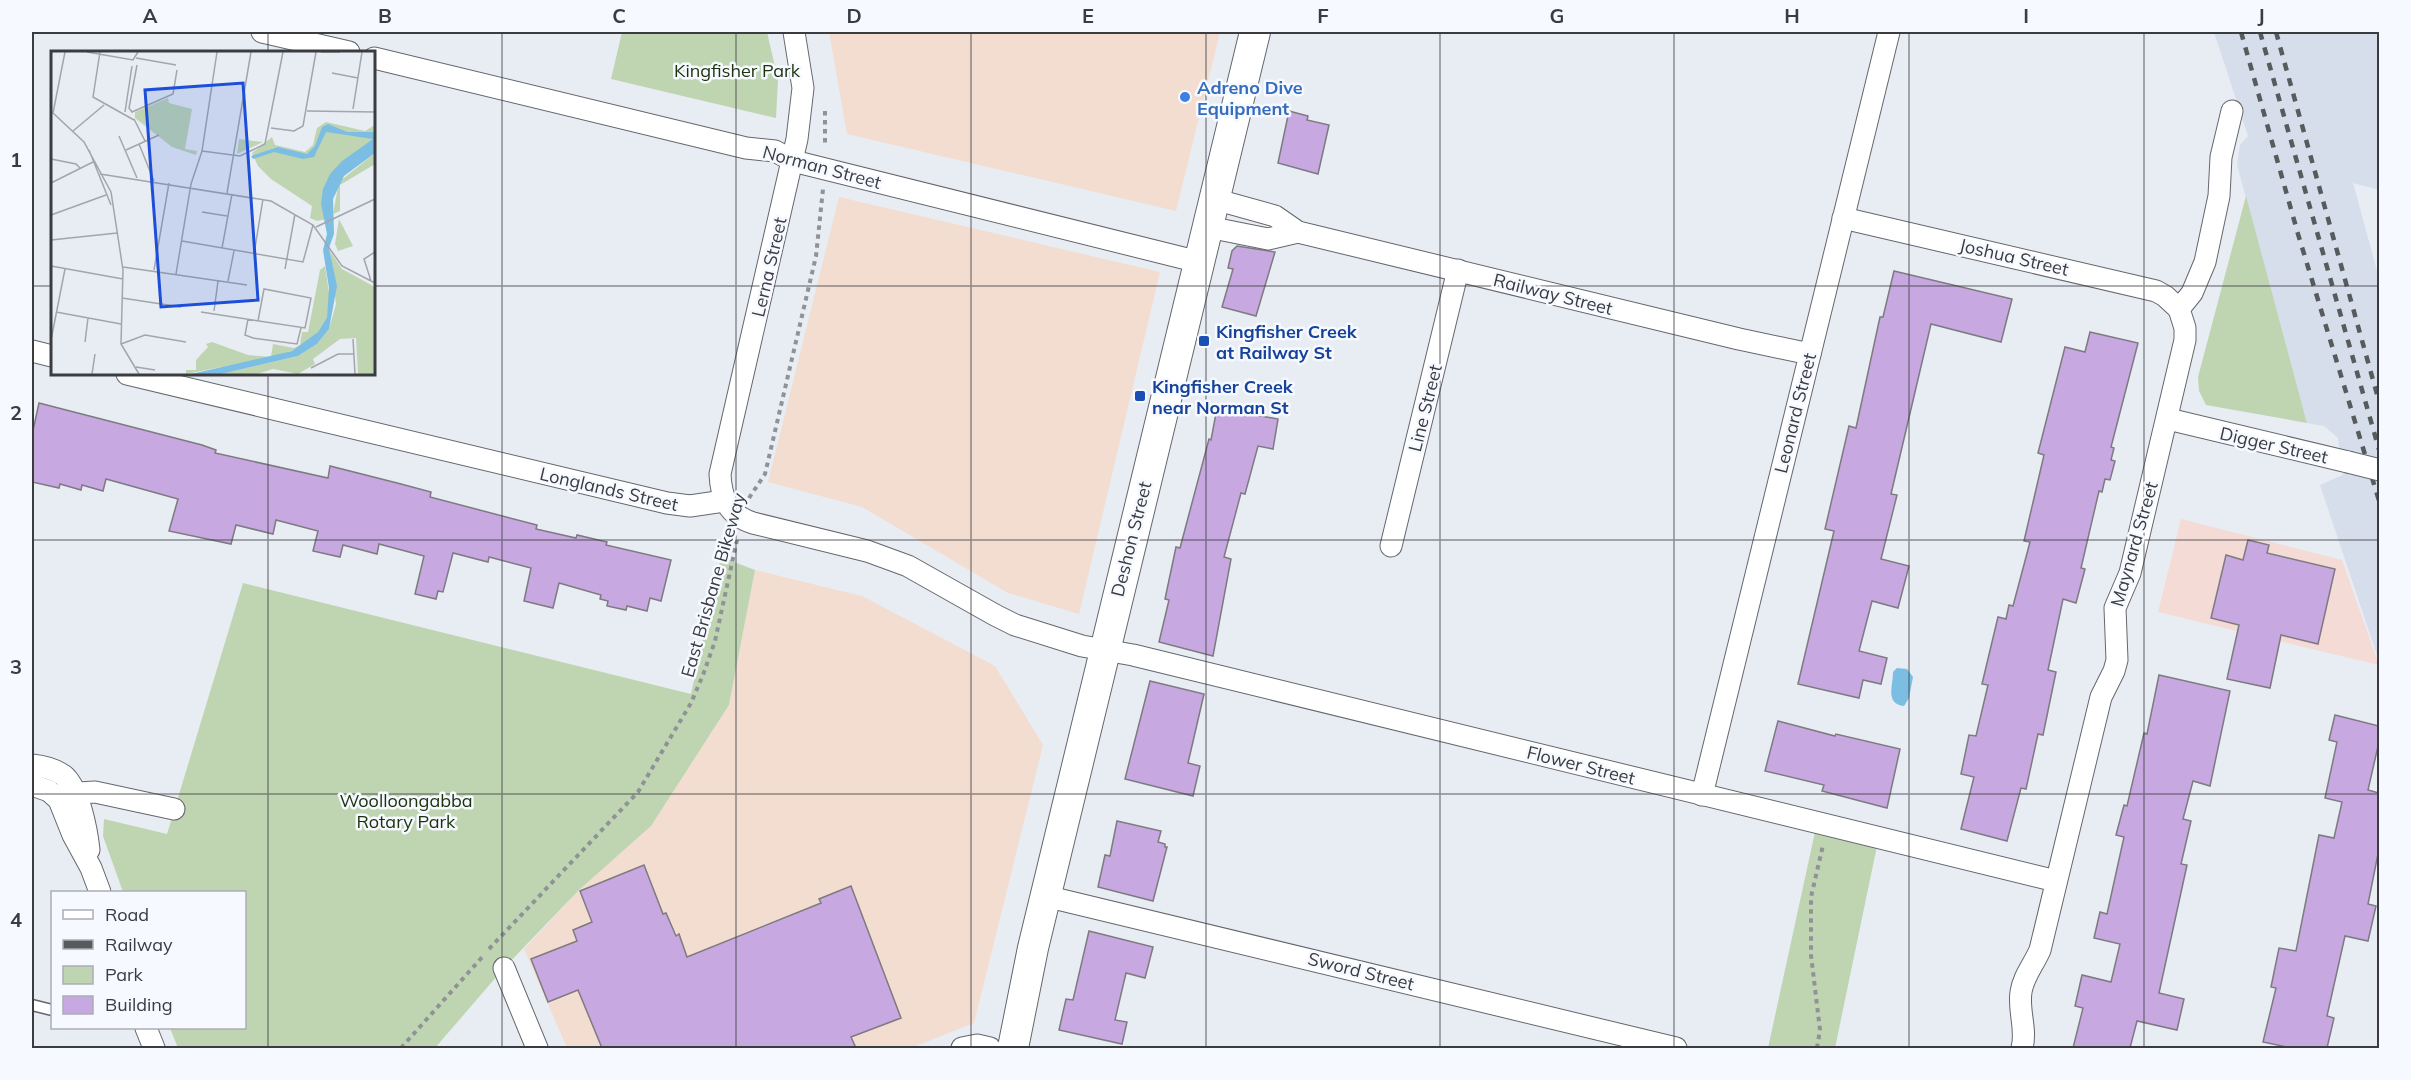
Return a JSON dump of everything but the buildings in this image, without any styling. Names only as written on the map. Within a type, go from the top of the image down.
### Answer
[{"type":"street","points":[[262,32],[345,51]]},
{"type":"street","name":"Lerna Street","points":[[724,501],[720,474],[793,161],[803,88],[794,32]]},
{"type":"street","name":"Deshon Street","points":[[1013,1048],[1045,896],[1255,32]]},
{"type":"street","name":"Leonard Street","points":[[1702,795],[1889,32]]},
{"type":"street","name":"Norman Street","points":[[375,58],[746,148],[776,152],[793,161],[1199,262]]},
{"type":"street","points":[[2179,309],[2192,293],[2208,251],[2219,196],[2221,157],[2232,111]]},
{"type":"street","name":"Railway Street","points":[[1211,213],[1268,239],[1298,232],[1809,354]]},
{"type":"street","name":"Joshua Street","points":[[1843,218],[2156,291],[2179,309]]},
{"type":"street","name":"Line Street","points":[[1391,546],[1458,270]]},
{"type":"street","name":"Maynard Street","points":[[2022,1048],[2024,1030],[2021,994],[2025,979],[2040,950],[2101,697],[2117,660],[2115,608],[2130,573],[2185,340],[2185,328],[2179,309]]},
{"type":"street","points":[[32,351],[51,356]]},
{"type":"street","name":"Longlands Street","points":[[130,375],[667,503],[690,507],[724,501]]},
{"type":"street","name":"Digger Street","points":[[2168,419],[2379,470]]},
{"type":"street","points":[[724,501],[743,520],[867,550],[908,566],[1015,625],[1082,646],[1105,650]]},
{"type":"street","name":"Flower Street","points":[[1105,650],[2056,881]]},
{"type":"street","points":[[32,765],[61,774],[69,782],[64,794],[100,891]]},
{"type":"street","points":[[32,785],[64,794],[100,793],[174,809]]},
{"type":"street","name":"Sword Street","points":[[1045,896],[1676,1048]]},
{"type":"street","points":[[504,968],[537,1048]]},
{"type":"street","points":[[146,1029],[153,1048]]},
{"type":"street","points":[[962,1048],[977,1046],[990,1048]]},
{"type":"lane","points":[[32,1005],[51,1010]]},
{"type":"path","name":"East Brisbane Bikeway","points":[[401,1048],[501,936],[638,792],[691,703],[715,641],[749,497],[765,474],[816,256],[825,168],[824,100]]},
{"type":"path","points":[[1816,1048],[1820,1030],[1811,955],[1811,897],[1828,824]]},
{"type":"shaded area","points":[[829,32],[1220,32],[1176,211],[847,134]]},
{"type":"shaded area","points":[[2214,32],[2379,32],[2379,190],[2353,183],[2379,278],[2379,661],[2320,485],[2343,475],[2338,438],[2324,426],[2307,423],[2237,165],[2240,145],[2248,136]]},
{"type":"shaded area","points":[[839,197],[1160,272],[1079,614],[1008,593],[862,507],[768,482]]},
{"type":"shaded area","points":[[2181,519],[2342,560],[2379,665],[2158,612]]},
{"type":"shaded area","points":[[755,570],[862,596],[995,666],[1043,745],[974,1023],[911,1048],[567,1048],[524,949],[579,890],[651,826],[729,705]]},
{"type":"green space","name":"Kingfisher Park","points":[[622,32],[767,32],[778,80],[776,118],[611,79]]},
{"type":"green space","points":[[2246,196],[2307,423],[2206,405],[2199,391],[2198,377]]},
{"type":"green space","name":"Woolloongabba Rotary Park","points":[[721,557],[755,570],[729,705],[651,826],[579,890],[504,968],[435,1048],[178,1048],[170,1029],[246,1029],[246,891],[123,891],[103,836],[104,819],[167,834],[243,583],[691,694]]},
{"type":"green space","points":[[1815,832],[1877,846],[1835,1048],[1768,1048]]},
{"type":"water","points":[[1897,668],[1907,669],[1913,677],[1909,698],[1904,706],[1894,702],[1891,694],[1893,672]]},
{"type":"railway","points":[[2241,32],[2298,234],[2380,504]]},
{"type":"railway","points":[[2260,32],[2380,453]]},
{"type":"railway","points":[[2276,32],[2380,405]]},
{"type":"place","name":"Adreno Dive Equipment","points":[[1185,97]]},
{"type":"place","name":"Kingfisher Creek at Railway St","points":[[1204,341]]},
{"type":"place","name":"Kingfisher Creek near Norman St","points":[[1140,396]]}]
